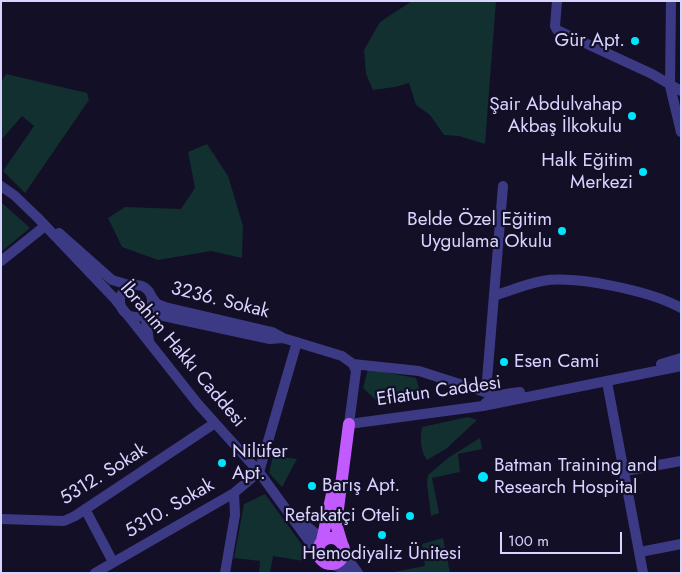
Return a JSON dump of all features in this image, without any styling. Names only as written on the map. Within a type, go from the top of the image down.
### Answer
[{"type":"main road","points":[[319,550],[324,563],[331,569],[340,560],[344,552],[336,524],[349,424]]},
{"type":"main road","points":[[317,573],[319,550],[329,514],[341,444],[349,424]]},
{"type":"main road","points":[[319,550],[326,539],[335,539],[343,546]]},
{"type":"street","points":[[557,1],[555,26],[557,30],[652,74],[677,89]]},
{"type":"street","points":[[671,1],[681,132]]},
{"type":"street","name":"İbrahim Hakkı Caddesi","points":[[1,186],[14,195],[45,226],[126,312],[215,424],[259,472],[287,511],[315,533],[319,550]]},
{"type":"street","points":[[482,406],[490,398],[491,394],[494,296],[502,186]]},
{"type":"street","points":[[1,261],[45,226]]},
{"type":"street","name":"İbrahim Hakkı Caddesi","points":[[45,226],[60,234],[112,280],[132,286]]},
{"type":"street","points":[[494,296],[542,281],[571,279],[656,296],[681,308]]},
{"type":"street","points":[[136,285],[145,288],[151,296],[151,306],[145,314],[135,316],[126,312],[121,304],[122,295],[127,288],[132,286],[136,285]]},
{"type":"street","name":"3236. Sokak","points":[[151,296],[157,304],[165,307],[272,332],[283,338],[342,356],[353,364]]},
{"type":"street","points":[[145,314],[149,342]]},
{"type":"street","name":"3236. Sokak","points":[[145,314],[270,339],[283,338]]},
{"type":"street","points":[[259,472],[296,342]]},
{"type":"street","name":"Eflatun Caddesi","points":[[491,394],[608,376],[681,358]]},
{"type":"street","points":[[349,424],[356,371],[353,364],[419,371],[491,394]]},
{"type":"street","name":"Eflatun Caddesi","points":[[349,424],[482,406],[681,366]]},
{"type":"street","points":[[607,382],[643,573]]},
{"type":"street","points":[[459,408],[473,399],[475,394],[472,387]]},
{"type":"street","name":"5312. Sokak","points":[[1,520],[64,521],[215,424]]},
{"type":"street","points":[[625,471],[681,461]]},
{"type":"street","name":"5310. Sokak","points":[[95,573],[234,493],[259,472]]},
{"type":"street","points":[[225,573],[235,516],[234,493]]},
{"type":"street","points":[[85,509],[114,562]]},
{"type":"street","points":[[640,552],[681,544]]},
{"type":"street","points":[[343,546],[358,573]]},
{"type":"street","points":[[331,569],[342,568],[348,573]]},
{"type":"green space","points":[[412,1],[496,1],[485,144],[459,136],[444,135],[430,115],[416,105],[409,83],[373,90],[366,74],[364,50],[380,22]]},
{"type":"green space","points":[[6,74],[87,93],[89,100],[25,193],[3,171],[34,126],[22,116],[1,140],[1,82]]},
{"type":"green space","points":[[207,144],[228,176],[243,226],[242,258],[211,251],[158,260],[122,247],[108,218],[125,207],[181,209],[195,188],[188,152]]},
{"type":"green space","points":[[1,202],[30,228],[1,252]]},
{"type":"green space","points":[[368,369],[416,378],[419,388],[426,398],[380,404],[363,388]]},
{"type":"green space","points":[[468,417],[477,420],[446,449],[427,460],[421,444],[422,427]]},
{"type":"green space","points":[[480,438],[482,449],[458,454],[460,472],[432,478],[439,513],[431,516],[427,483],[428,475],[448,458]]},
{"type":"green space","points":[[273,456],[297,459],[282,487],[269,473]]},
{"type":"green space","points":[[265,494],[306,550],[304,561],[273,556],[270,573],[259,573],[260,561],[234,558],[244,504]]},
{"type":"green space","points":[[443,538],[450,573],[394,572],[425,566],[422,544]]},
{"type":"place","name":"Gür Apt.","points":[[635,41]]},
{"type":"place","name":"Şair Abdulvahap Akbaş İlkokulu","points":[[632,116]]},
{"type":"place","name":"Halk Eğitim Merkezi","points":[[643,172]]},
{"type":"place","name":"Belde Özel Eğitim Uygulama Okulu","points":[[562,231]]},
{"type":"place","name":"Esen Cami","points":[[504,362]]},
{"type":"place","name":"Nilüfer Apt.","points":[[222,463]]},
{"type":"place","name":"Batman Training and Research Hospital","points":[[483,477]]},
{"type":"place","name":"Barış Apt.","points":[[312,486]]},
{"type":"place","name":"Refakatçi Oteli","points":[[410,516]]},
{"type":"place","name":"Hemodiyaliz Ünitesi","points":[[382,535]]}]
